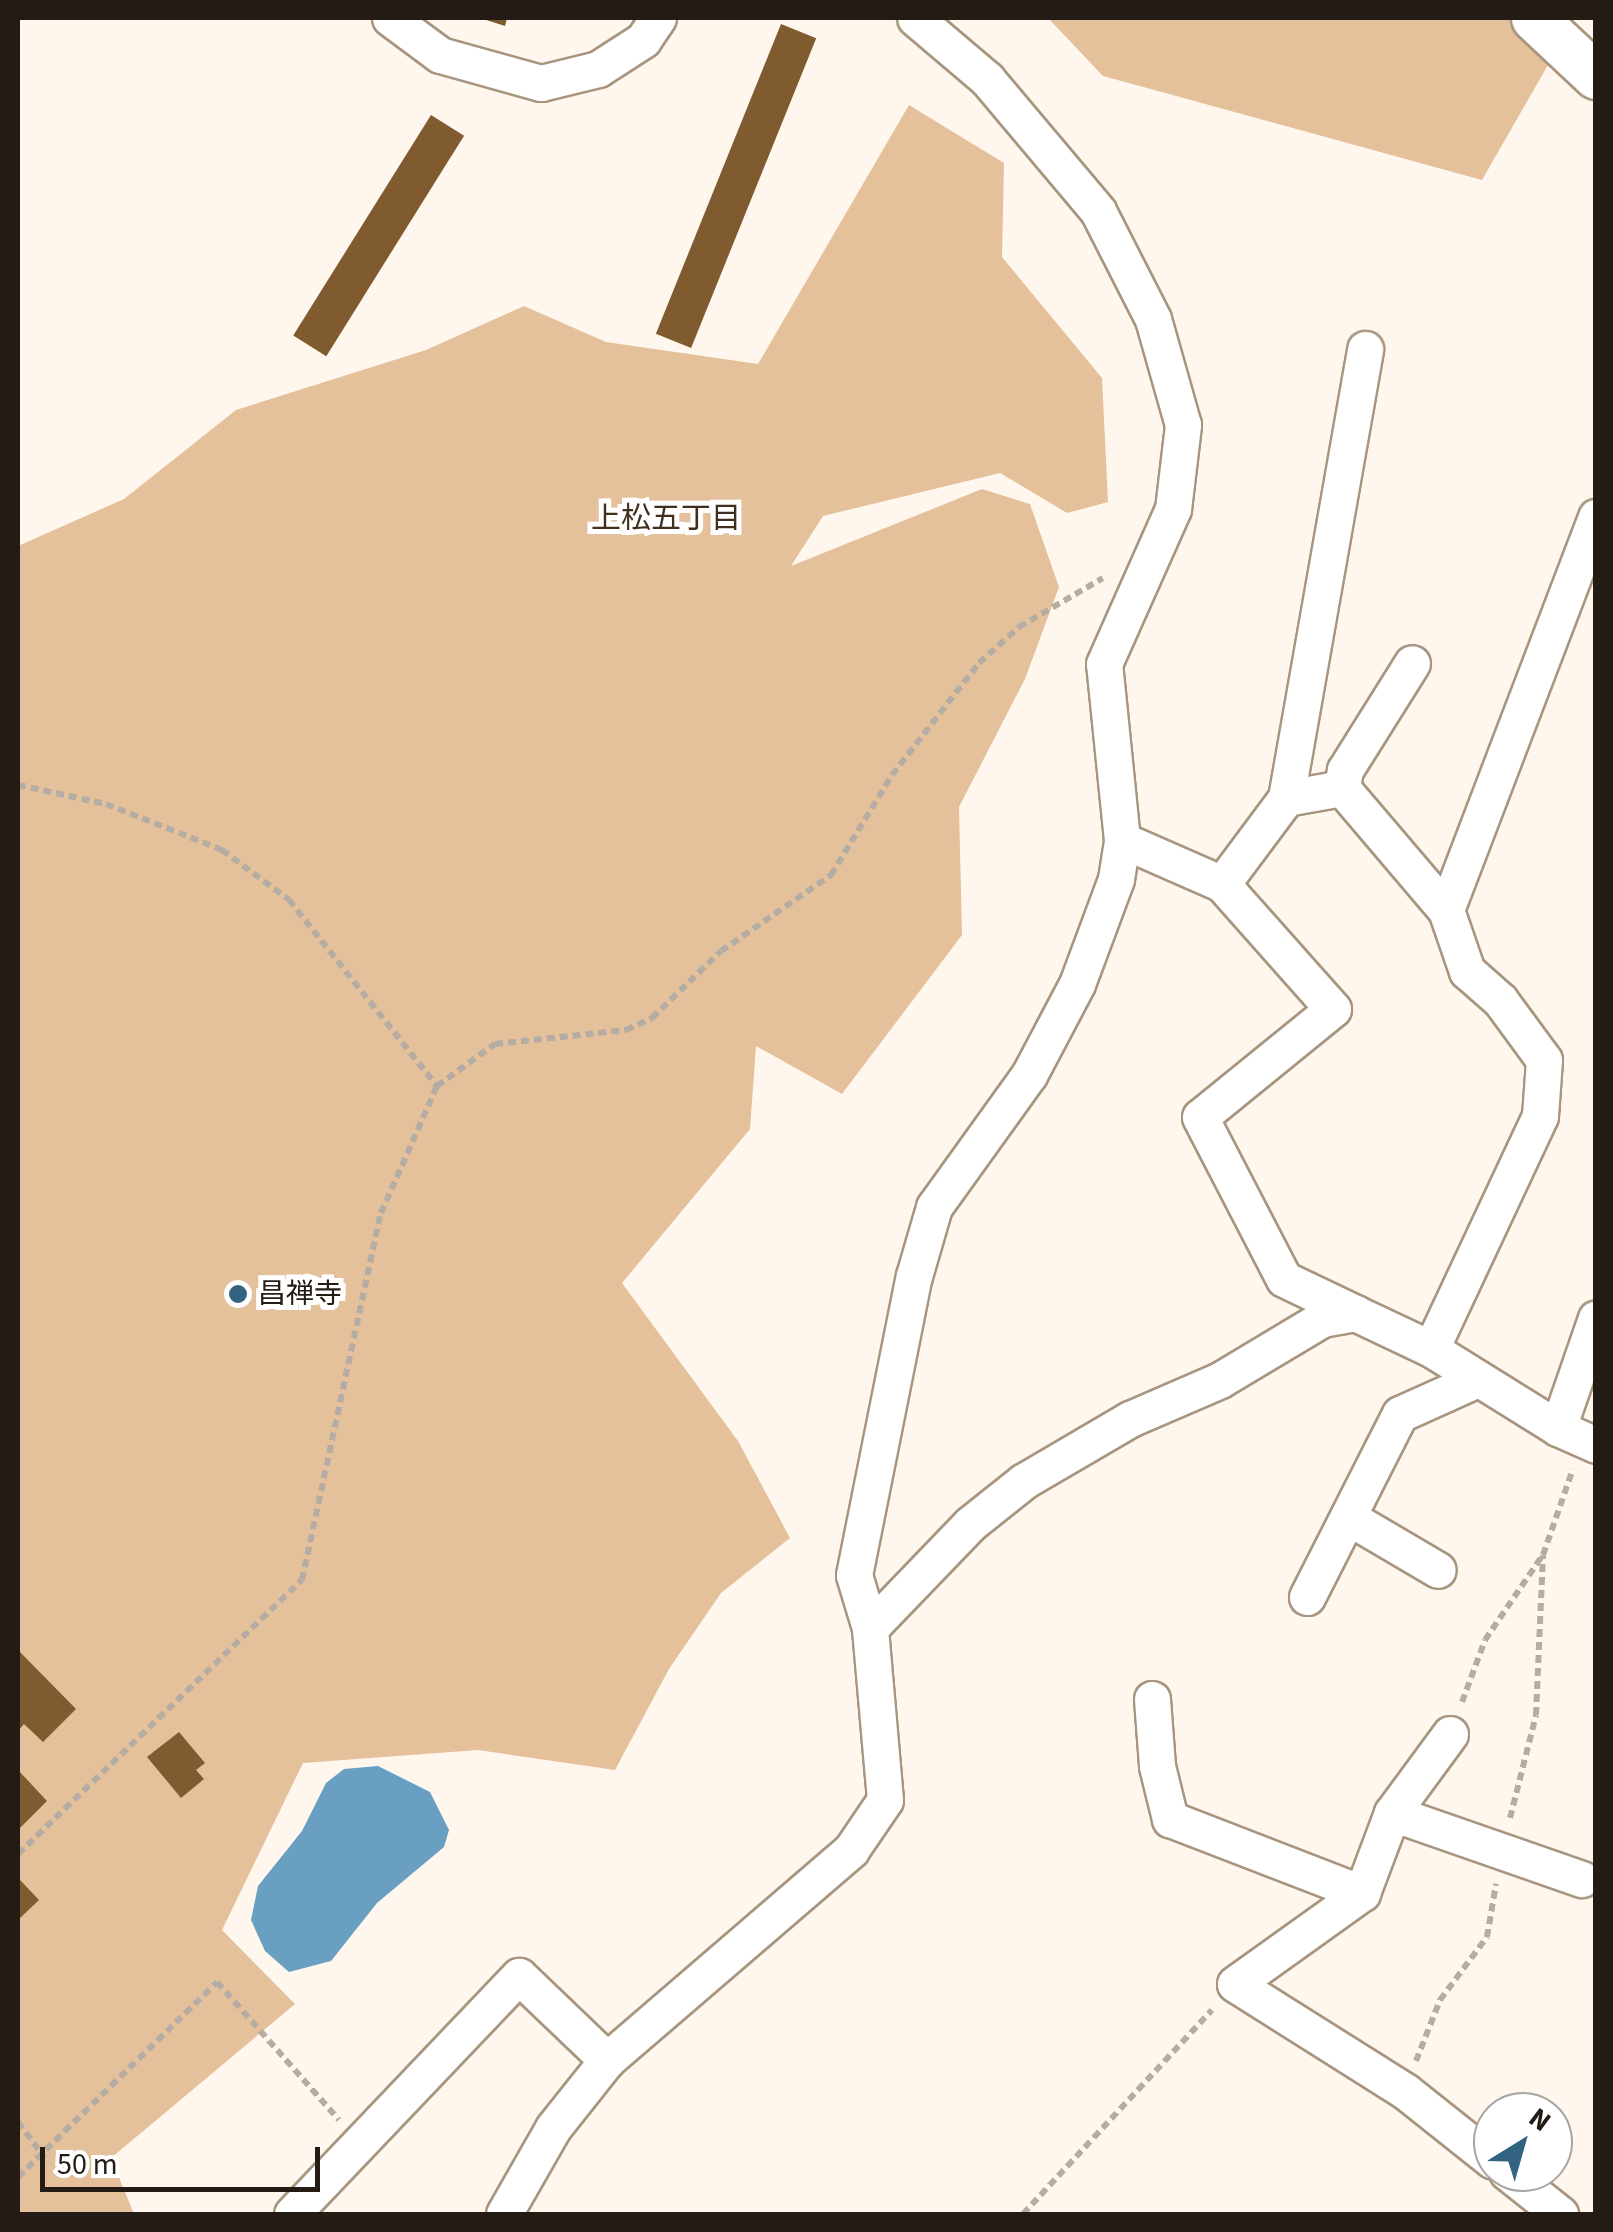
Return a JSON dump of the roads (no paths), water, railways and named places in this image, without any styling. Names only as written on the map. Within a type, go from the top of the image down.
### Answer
[{"type":"main road","points":[[1534,18],[1596,76]]},
{"type":"street","points":[[390,18],[440,55],[541,83],[598,69],[644,40],[658,18]]},
{"type":"street","points":[[504,2214],[553,2128],[607,2060],[870,1830],[885,1800],[870,1628],[854,1575],[862,1518],[934,1207],[1029,1074],[1077,984],[1116,879],[1122,840],[1104,664],[1181,481],[1183,425],[1153,319],[1098,211],[987,79],[915,18]]},
{"type":"street","points":[[1222,884],[1286,798],[1365,349]]},
{"type":"street","points":[[1446,910],[1596,516]]},
{"type":"street","points":[[1342,788],[1346,770],[1412,663]]},
{"type":"street","points":[[1286,798],[1342,788]]},
{"type":"street","points":[[1342,788],[1446,910],[1466,971],[1500,1000],[1544,1060],[1540,1116],[1432,1349]]},
{"type":"street","points":[[1122,840],[1222,884],[1333,1009],[1200,1116],[1284,1279],[1432,1349],[1579,1438],[1596,1318]]},
{"type":"street","points":[[870,1628],[970,1524],[1024,1481],[1130,1418],[1220,1380],[1322,1319],[1356,1314]]},
{"type":"street","points":[[1307,1597],[1400,1414],[1478,1379]]},
{"type":"street","points":[[1348,1516],[1438,1570]]},
{"type":"street","points":[[1152,1699],[1157,1766],[1170,1819],[1362,1893]]},
{"type":"street","points":[[1450,1734],[1392,1813],[1362,1893],[1236,1984],[1405,2091],[1473,2145]]},
{"type":"street","points":[[1392,1813],[1582,1879]]},
{"type":"street","points":[[292,2214],[518,1976],[607,2060]]},
{"type":"street","points":[[1532,2192],[1560,2214]]},
{"type":"water","points":[[378,1766],[430,1792],[449,1830],[444,1847],[377,1903],[331,1961],[289,1972],[265,1951],[251,1920],[258,1886],[302,1831],[326,1783],[344,1769]]},
{"type":"place","name":"昌禅寺","points":[[238,1294]]},
{"type":"district","name":"上松五丁目","points":[[666,519]]}]
